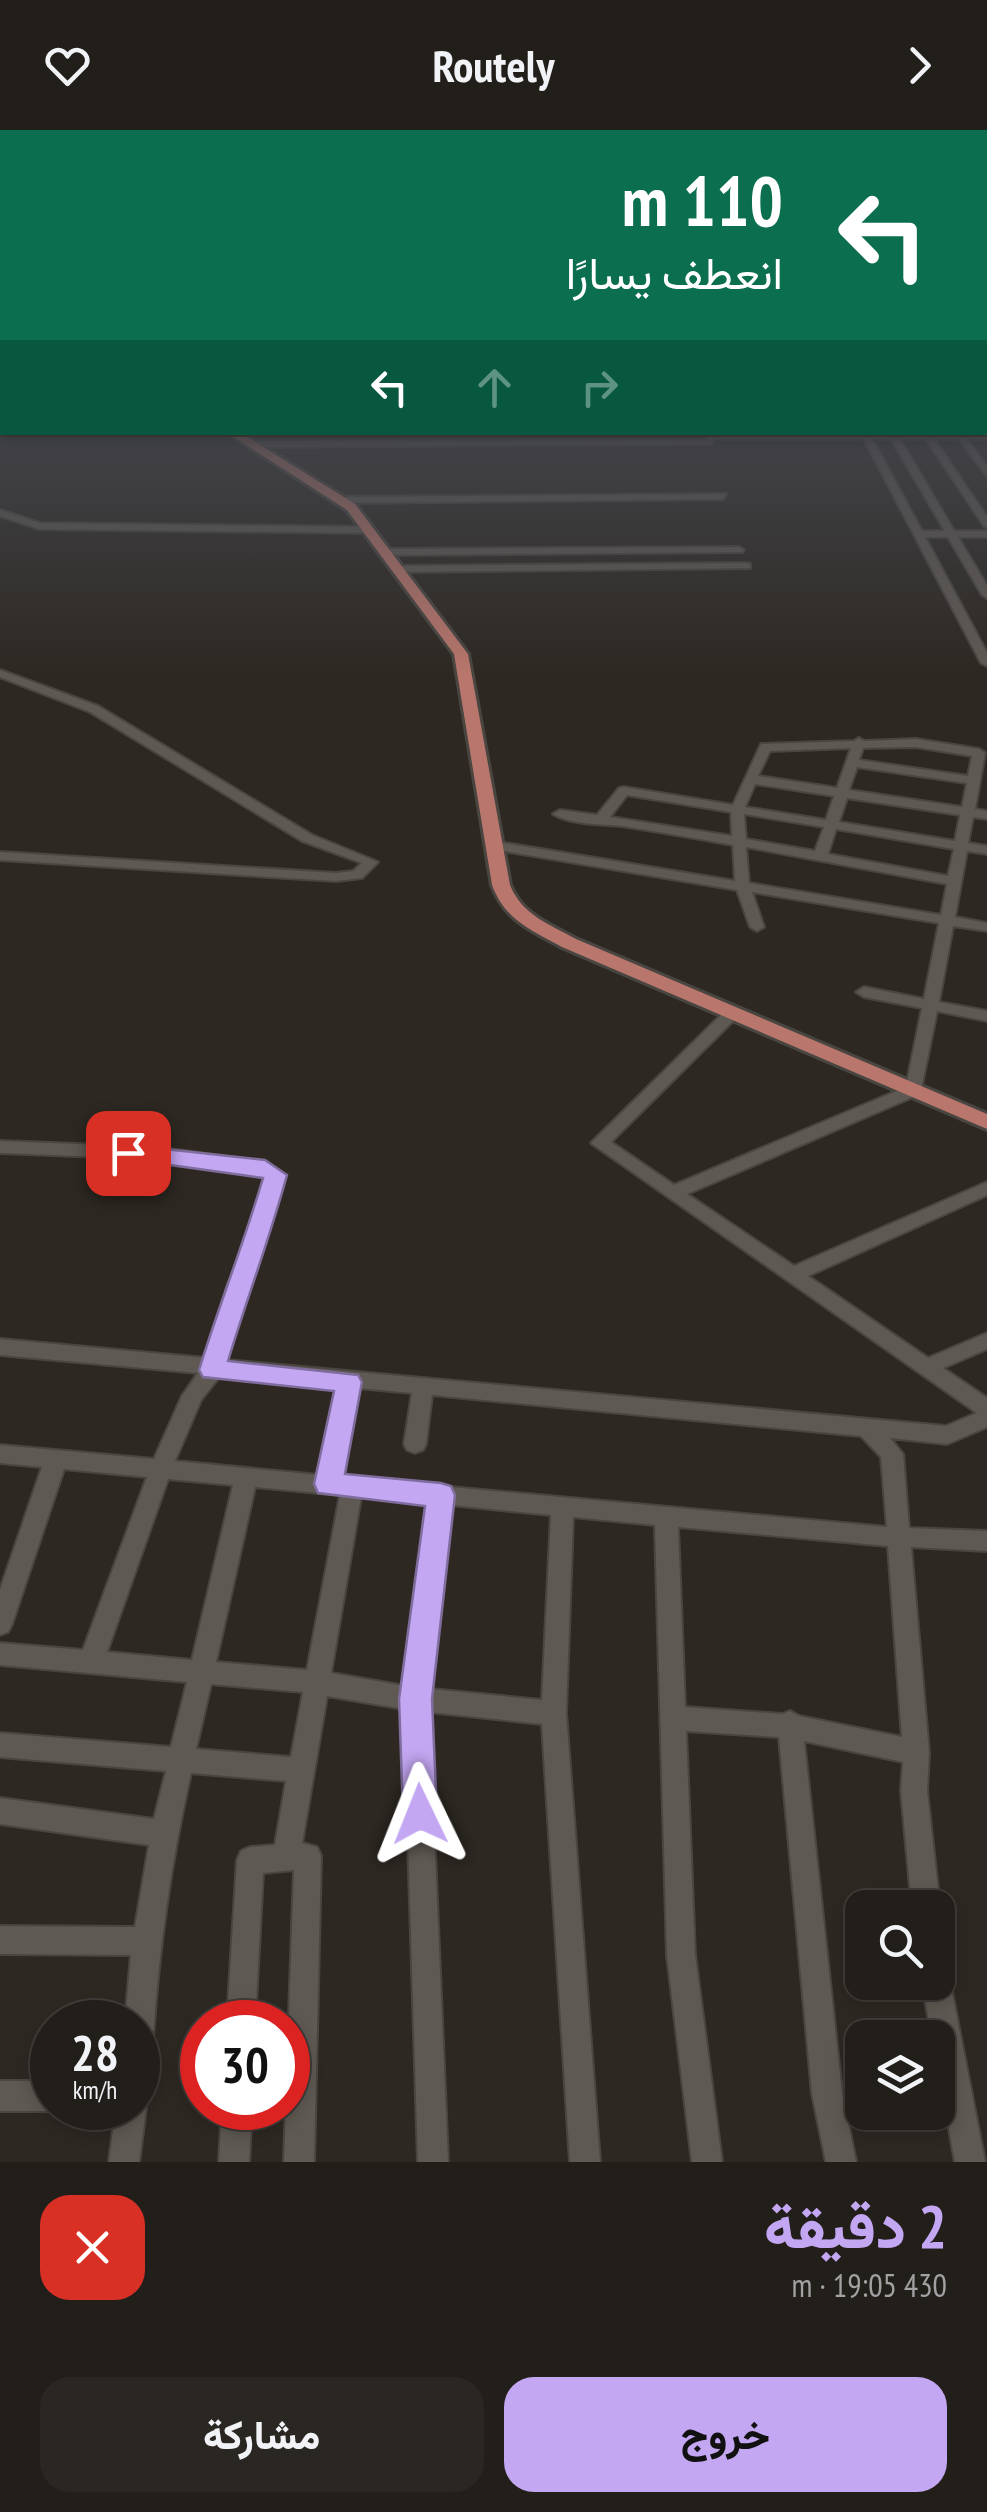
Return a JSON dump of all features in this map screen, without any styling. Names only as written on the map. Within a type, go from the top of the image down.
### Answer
[{"type":"main road","points":[[317,485],[341,500],[368,530],[461,654],[492,846],[508,903],[530,923],[987,1122]]},
{"type":"street","points":[[892,485],[987,663]]},
{"type":"street","points":[[920,485],[987,596],[952,598]]},
{"type":"street","points":[[961,485],[987,524]]},
{"type":"street","points":[[341,500],[722,496]]},
{"type":"street","points":[[0,513],[39,526],[368,530]]},
{"type":"street","points":[[916,534],[987,534]]},
{"type":"street","points":[[384,552],[739,550]]},
{"type":"street","points":[[397,569],[746,566]]},
{"type":"street","points":[[0,673],[94,708],[308,838],[371,862],[356,875],[336,877],[0,856]]},
{"type":"street","points":[[820,858],[859,742]]},
{"type":"street","points":[[672,1192],[914,1090],[978,753],[916,743],[764,747],[737,810],[742,885],[757,927]]},
{"type":"street","points":[[852,763],[973,780]]},
{"type":"street","points":[[750,779],[987,815]]},
{"type":"street","points":[[599,821],[624,792],[987,850]]},
{"type":"street","points":[[560,814],[954,881]]},
{"type":"street","points":[[492,846],[987,927]]},
{"type":"street","points":[[864,992],[987,1016]]},
{"type":"street","points":[[732,1013],[600,1143],[987,1409]]},
{"type":"street","points":[[0,1148],[155,1153],[265,1168],[275,1175],[253,1254],[238,1284],[212,1370],[192,1396],[161,1469],[92,1662]]},
{"type":"street","points":[[792,1275],[987,1188]]},
{"type":"street","points":[[926,1367],[987,1341]]},
{"type":"street","points":[[0,1347],[212,1370],[946,1435],[987,1418]]},
{"type":"street","points":[[286,1856],[315,1682],[349,1382]]},
{"type":"street","points":[[415,1444],[423,1388]]},
{"type":"street","points":[[867,1428],[892,1454],[924,1890]]},
{"type":"street","points":[[0,1454],[900,1538],[987,1542]]},
{"type":"street","points":[[0,1624],[56,1459]]},
{"type":"street","points":[[141,2000],[146,1941],[164,1834],[246,1477]]},
{"type":"street","points":[[432,2162],[416,1699],[441,1495]]},
{"type":"street","points":[[562,1506],[554,1714],[585,2162]]},
{"type":"street","points":[[666,1516],[681,1955],[708,2162]]},
{"type":"street","points":[[0,1654],[315,1682],[416,1699],[554,1714]]},
{"type":"street","points":[[673,1718],[790,1724],[860,1736],[916,1753]]},
{"type":"street","points":[[790,1724],[825,2075],[841,2162]]},
{"type":"street","points":[[0,1744],[299,1770]]},
{"type":"street","points":[[0,1812],[164,1834]]},
{"type":"street","points":[[242,2000],[250,1860],[308,1856],[299,2162]]},
{"type":"street","points":[[0,1940],[146,1941]]},
{"type":"street","points":[[939,2000],[970,2162]]},
{"type":"street","points":[[0,2096],[30,2096]]},
{"type":"street","points":[[124,2162],[128,2130]]},
{"type":"street","points":[[234,2162],[235,2130]]},
{"type":"route","points":[[128,1153],[265,1168],[275,1175],[253,1254],[238,1284],[212,1370],[349,1382],[328,1484],[441,1495],[416,1699],[420,1814]]}]
